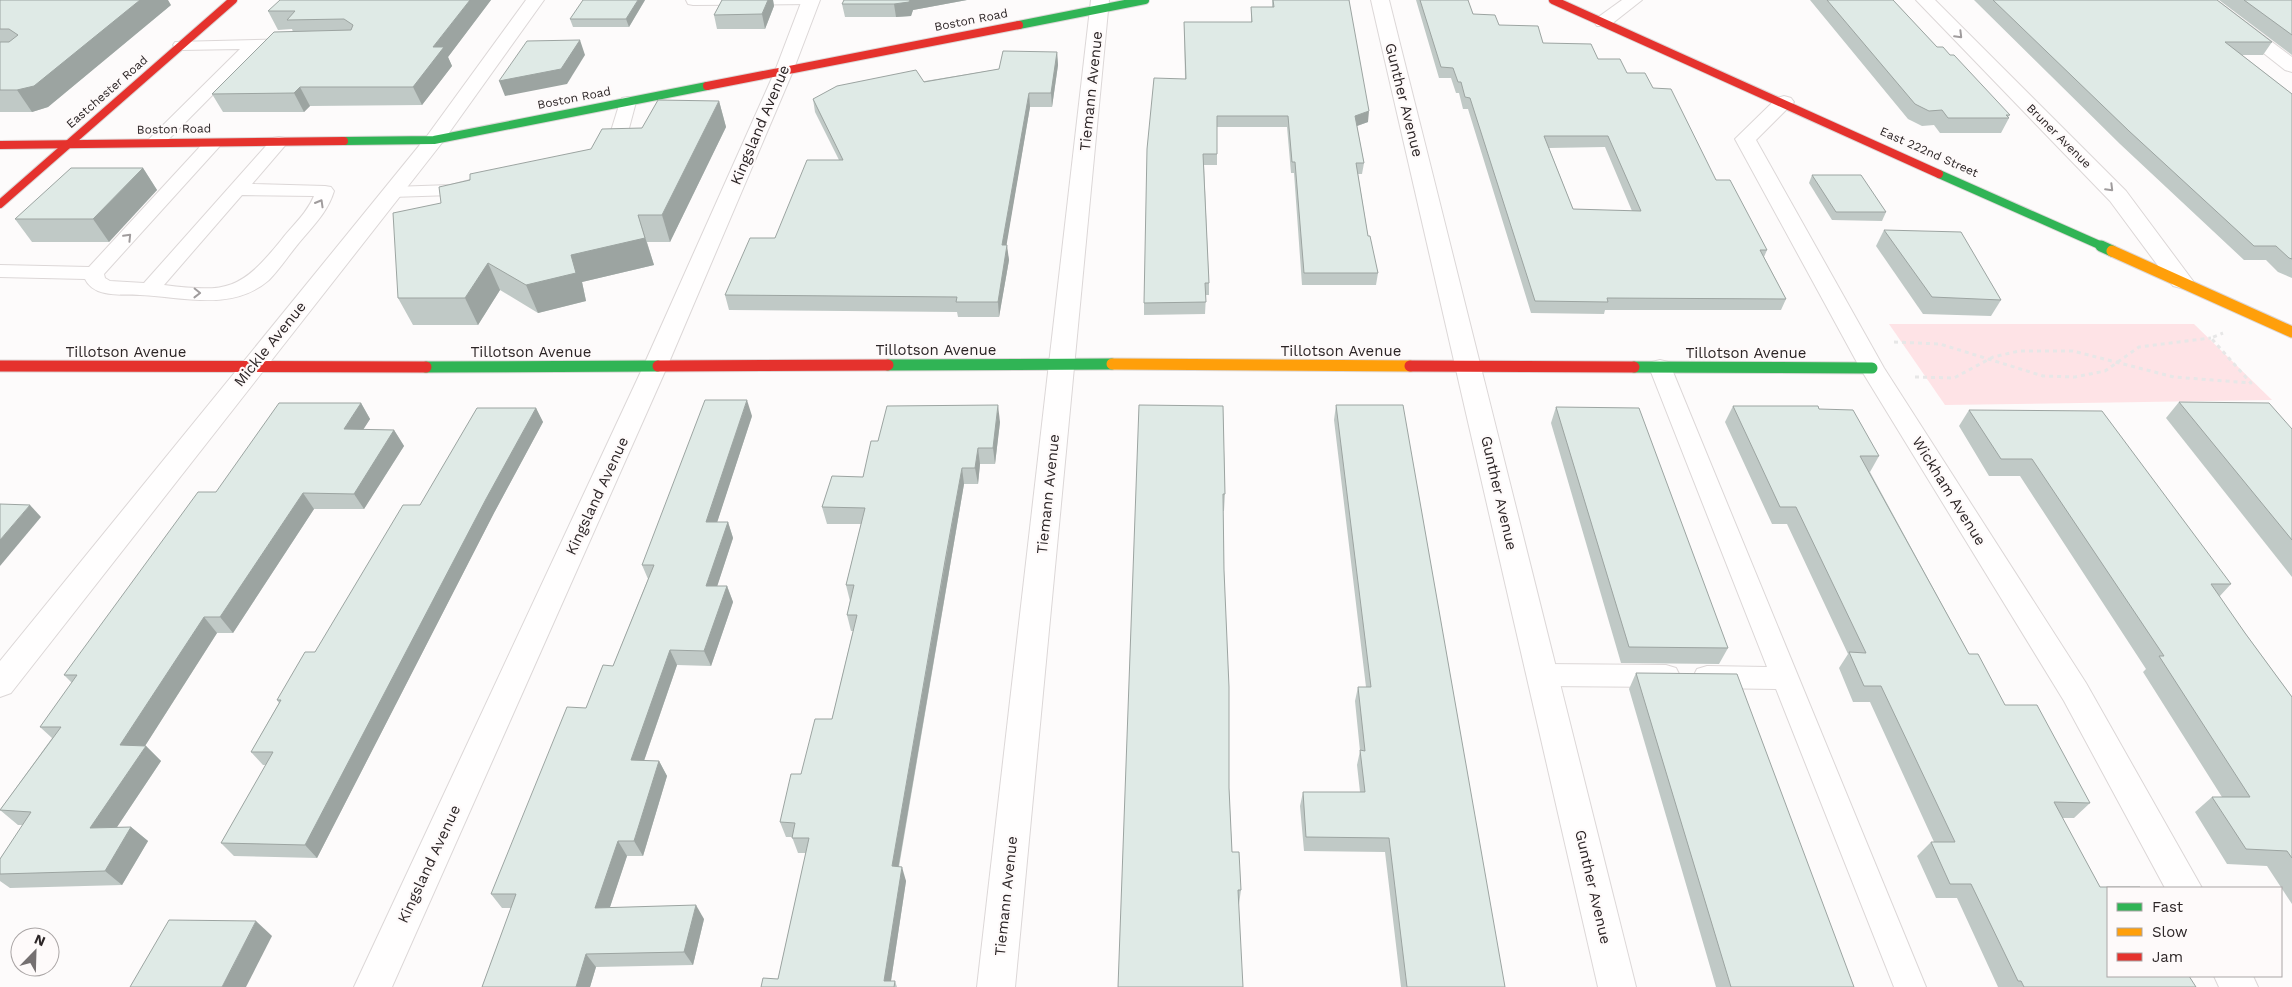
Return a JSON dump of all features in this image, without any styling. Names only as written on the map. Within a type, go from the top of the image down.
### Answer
[{"type":"street","name":"Eastchester Road","points":[[0,204],[233,0]]},
{"type":"street","name":"Mickle Avenue","points":[[0,684],[250,368],[434,140],[535,0]]},
{"type":"street","name":"Kingsland Avenue","points":[[372,987],[655,367],[784,71],[811,0]]},
{"type":"street","name":"Boston Road","points":[[0,145],[434,140],[784,71],[1100,4],[1145,0]]},
{"type":"street","name":"Gunther Avenue","points":[[1380,0],[1617,987]]},
{"type":"street","name":"East 222nd Street","points":[[1553,0],[1784,102],[2292,332]]},
{"type":"street","points":[[1603,22],[1633,0]]},
{"type":"street","name":"Bruner Avenue","points":[[1925,0],[2118,196],[2181,281]]},
{"type":"street","points":[[2205,0],[2292,66]]},
{"type":"street","name":"Tiemann Avenue","points":[[996,987],[1100,4]]},
{"type":"street","name":"Wickham Avenue","points":[[1784,102],[1744,139],[1872,368],[2075,692],[2183,887]]},
{"type":"street","name":"Tillotson Avenue","points":[[0,366],[250,368],[1062,364],[1872,368]]},
{"type":"lane","points":[[692,1],[811,0]]},
{"type":"lane","points":[[182,45],[312,44]]},
{"type":"lane","points":[[155,143],[253,45]]},
{"type":"lane","points":[[586,154],[615,147],[628,102]]},
{"type":"lane","points":[[149,289],[279,142]]},
{"type":"lane","points":[[0,271],[94,273],[213,143]]},
{"type":"lane","points":[[392,192],[452,190],[490,180]]},
{"type":"lane","points":[[94,273],[95,280],[105,287],[149,289],[192,294],[229,294],[249,285],[261,276],[309,219],[323,200],[325,191],[237,189]]},
{"type":"lane","points":[[1660,367],[1910,987]]},
{"type":"lane","points":[[1543,675],[1785,678]]},
{"type":"path","points":[[1895,341],[1940,344],[2043,376],[2067,377],[2105,371],[2139,347],[2211,338],[2258,316]]},
{"type":"path","points":[[1872,368],[1923,379],[1954,378],[1987,360],[2019,350],[2073,351],[2174,377],[2251,383],[2211,338]]},
{"type":"shaded area","points":[[1889,324],[2194,324],[2272,400],[1945,405]]},
{"type":"building","points":[[0,0],[140,0],[34,86],[17,90],[0,90],[0,42],[9,42],[18,35],[9,29],[0,29]]},
{"type":"building","points":[[280,0],[470,0],[433,47],[444,47],[413,87],[300,87],[294,93],[212,94],[274,32],[351,30],[353,25],[344,19],[287,20],[295,11],[268,11]]},
{"type":"building","points":[[583,0],[638,0],[626,19],[570,19]]},
{"type":"building","points":[[722,0],[768,0],[762,14],[714,15]]},
{"type":"building","points":[[844,0],[910,0],[909,2],[894,4],[842,4]]},
{"type":"building","points":[[1273,0],[1349,0],[1369,111],[1355,116],[1364,163],[1356,163],[1368,236],[1370,236],[1378,273],[1304,273],[1295,162],[1292,162],[1288,116],[1217,116],[1217,154],[1203,154],[1209,283],[1205,283],[1206,302],[1144,303],[1147,149],[1154,78],[1186,79],[1184,22],[1252,22],[1251,7],[1274,7]]},
{"type":"building","points":[[1420,0],[1468,0],[1473,14],[1495,15],[1499,25],[1538,26],[1543,43],[1591,44],[1598,59],[1620,59],[1627,73],[1645,73],[1653,88],[1671,89],[1716,180],[1730,180],[1767,250],[1760,250],[1786,299],[1607,298],[1608,302],[1535,301],[1470,98],[1465,97],[1461,82],[1458,82],[1453,68],[1441,67]],"holes":[[[1544,136],[1608,136],[1641,211],[1573,209]]]},
{"type":"building","points":[[1827,0],[1893,0],[1937,47],[1943,47],[1950,55],[1954,55],[2010,115],[2006,115],[2009,118],[1948,118],[1942,110],[1929,111],[1915,104]]},
{"type":"building","points":[[1993,0],[2217,0],[2272,42],[2225,42],[2292,94],[2292,259],[2276,246],[2254,246],[2129,131]]},
{"type":"building","points":[[2244,0],[2292,0],[2292,35]]},
{"type":"building","points":[[580,40],[561,69],[499,81],[527,41]]},
{"type":"building","points":[[1003,51],[1057,52],[1051,93],[1029,93],[1002,245],[1007,245],[998,302],[956,302],[957,297],[725,295],[750,238],[775,238],[807,160],[843,160],[813,99],[837,86],[916,70],[924,82],[999,69]]},
{"type":"building","points":[[658,100],[719,101],[662,215],[638,215],[645,238],[571,255],[576,273],[526,285],[488,263],[465,298],[398,298],[393,213],[441,203],[439,187],[470,180],[470,174],[591,149],[602,129],[642,128]]},
{"type":"building","points":[[71,168],[143,168],[93,219],[15,219]]},
{"type":"building","points":[[1812,175],[1861,175],[1886,212],[1836,212]]},
{"type":"building","points":[[1884,230],[1961,232],[2001,300],[1932,297]]},
{"type":"building","points":[[705,400],[747,400],[706,522],[728,522],[706,586],[727,586],[704,651],[670,650],[631,760],[659,761],[634,841],[618,841],[595,908],[696,905],[684,952],[586,954],[576,987],[482,987],[516,894],[491,894],[567,707],[586,708],[603,665],[613,666],[654,565],[642,565]]},
{"type":"building","points":[[2179,402],[2269,403],[2292,429],[2292,540]]},
{"type":"building","points":[[279,403],[361,403],[344,429],[394,430],[354,494],[303,493],[220,617],[204,617],[120,745],[146,746],[90,828],[131,827],[105,871],[0,874],[0,859],[31,812],[0,810],[61,727],[40,727],[77,675],[64,675],[198,492],[216,492]]},
{"type":"building","points":[[998,405],[993,448],[978,448],[975,468],[962,468],[945,561],[892,866],[902,867],[884,981],[895,981],[894,987],[761,987],[763,978],[778,979],[809,838],[792,838],[795,823],[780,822],[791,774],[801,774],[815,719],[832,719],[857,615],[847,615],[854,585],[846,585],[865,508],[822,507],[832,476],[863,477],[871,441],[878,441],[887,406]]},
{"type":"building","points":[[1139,405],[1223,406],[1224,570],[1229,687],[1229,788],[1232,852],[1239,852],[1241,890],[1238,890],[1243,987],[1118,987]]},
{"type":"building","points":[[1336,405],[1403,405],[1505,987],[1407,987],[1389,838],[1306,837],[1303,792],[1365,792],[1360,750],[1365,751],[1358,687],[1371,687]]},
{"type":"building","points":[[1733,406],[1818,406],[1819,409],[1853,410],[1879,456],[1860,456],[1969,654],[1978,654],[2005,705],[2037,705],[2090,803],[2054,802],[2100,887],[2107,887],[2107,977],[2190,977],[2196,987],[2024,987],[2021,981],[2018,981],[1971,884],[1950,884],[1931,842],[1955,842],[1881,686],[1864,686],[1849,652],[1866,653],[1796,507],[1780,507]]},
{"type":"building","points":[[1556,407],[1639,408],[1728,648],[1629,647]]},
{"type":"building","points":[[477,408],[536,408],[486,499],[305,845],[221,843],[273,752],[251,752],[281,700],[277,700],[305,652],[315,652],[403,505],[420,505]]},
{"type":"building","points":[[1969,410],[2102,411],[2231,584],[2211,584],[2292,697],[2292,858],[2287,851],[2246,849],[2212,797],[2250,797],[2159,656],[2164,656],[2032,459],[2001,459]]},
{"type":"building","points":[[0,504],[30,505],[0,540]]},
{"type":"building","points":[[1636,673],[1737,674],[1854,987],[1731,987]]},
{"type":"building","points":[[169,920],[256,921],[222,987],[130,987]]},
{"type":"traffic: fast","points":[[1019,25],[1145,0]]},
{"type":"traffic: fast","points":[[344,141],[434,140],[707,86]]},
{"type":"traffic: fast","points":[[1939,174],[2112,251]]},
{"type":"traffic: fast","points":[[888,365],[1112,364]]},
{"type":"traffic: fast","points":[[426,367],[658,366]]},
{"type":"traffic: fast","points":[[1634,367],[1872,368]]},
{"type":"traffic: slow","points":[[2112,251],[2292,332]]},
{"type":"traffic: slow","points":[[1112,364],[1410,366]]},
{"type":"traffic: jam","points":[[0,204],[233,0]]},
{"type":"traffic: jam","points":[[1553,0],[1939,174]]},
{"type":"traffic: jam","points":[[707,86],[1019,25]]},
{"type":"traffic: jam","points":[[0,145],[344,141]]},
{"type":"traffic: jam","points":[[658,366],[888,365]]},
{"type":"traffic: jam","points":[[0,366],[426,367]]},
{"type":"traffic: jam","points":[[1410,366],[1634,367]]}]
